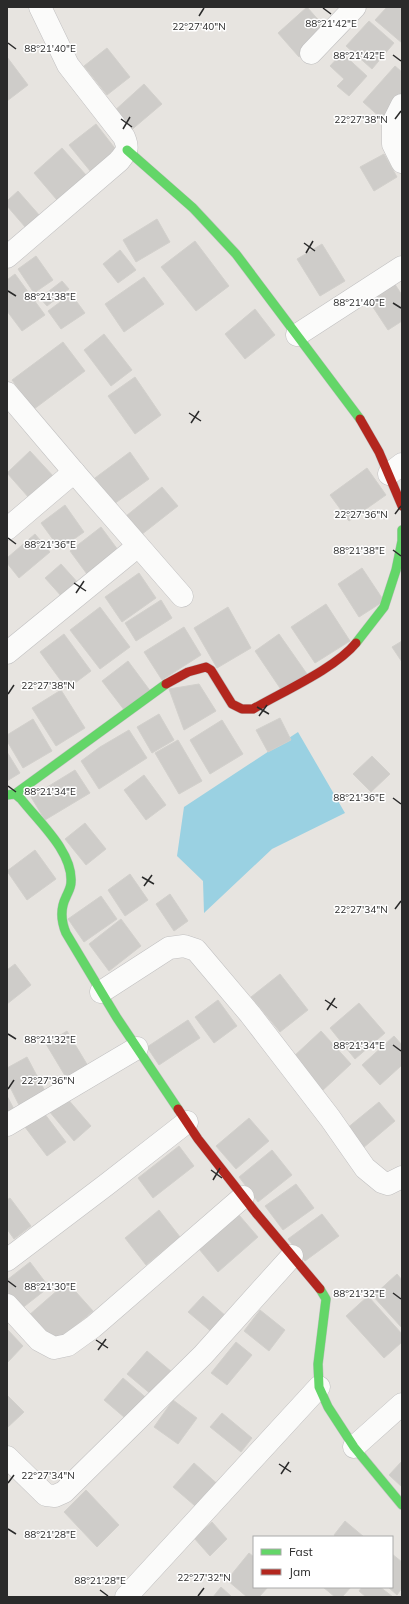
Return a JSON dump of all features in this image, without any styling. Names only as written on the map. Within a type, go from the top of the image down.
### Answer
[{"type":"street","points":[[7,257],[119,161],[127,150],[127,144],[124,136],[68,65],[40,7]]},
{"type":"street","points":[[311,53],[355,7]]},
{"type":"street","points":[[402,104],[393,124],[393,144],[402,162]]},
{"type":"street","points":[[127,150],[192,208],[236,254],[363,422],[379,452],[396,469],[402,506]]},
{"type":"street","points":[[297,335],[402,267]]},
{"type":"street","points":[[7,393],[182,596]]},
{"type":"street","points":[[7,529],[74,472]]},
{"type":"street","points":[[402,530],[402,541],[396,570],[384,607],[351,649],[326,668],[253,709],[242,709],[232,704],[211,670],[206,667],[192,670],[166,685],[11,795],[60,849],[70,869],[71,884],[62,905],[61,921],[66,933],[101,992],[198,1139],[243,1197],[318,1285],[326,1299],[318,1364],[319,1387],[328,1407],[354,1447],[402,1505]]},
{"type":"street","points":[[7,653],[138,546]]},
{"type":"street","points":[[101,992],[169,948],[184,946],[196,950],[250,1014],[330,1118],[365,1168],[382,1182],[388,1184],[402,1177]]},
{"type":"street","points":[[7,1125],[137,1048]]},
{"type":"street","points":[[7,1260],[187,1122]]},
{"type":"street","points":[[7,1305],[38,1340],[54,1348],[68,1345],[93,1327],[243,1197]]},
{"type":"street","points":[[7,1457],[46,1495],[55,1496],[64,1492],[203,1355],[292,1256]]},
{"type":"street","points":[[126,1597],[319,1387]]},
{"type":"street","points":[[354,1447],[402,1404]]},
{"type":"water","points":[[298,732],[345,813],[272,849],[204,913],[203,881],[177,856],[184,807]]},
{"type":"building","points":[[307,7],[328,31],[299,57],[278,33]]},
{"type":"building","points":[[387,7],[402,7],[402,43],[375,20]]},
{"type":"building","points":[[369,21],[394,43],[372,69],[346,46]]},
{"type":"building","points":[[107,48],[130,77],[107,95],[84,66]]},
{"type":"building","points":[[342,53],[367,76],[349,96],[337,86],[344,79],[330,66]]},
{"type":"building","points":[[7,57],[28,85],[7,101]]},
{"type":"building","points":[[395,66],[402,72],[402,97],[382,119],[363,102]]},
{"type":"building","points":[[144,84],[162,104],[129,132],[112,113]]},
{"type":"building","points":[[96,124],[117,151],[91,172],[69,145]]},
{"type":"building","points":[[62,148],[86,175],[57,200],[34,173]]},
{"type":"building","points":[[384,154],[397,177],[374,191],[360,167]]},
{"type":"building","points":[[18,191],[40,216],[26,228],[7,206],[7,201]]},
{"type":"building","points":[[157,219],[170,242],[136,262],[123,240]]},
{"type":"building","points":[[195,241],[229,286],[196,311],[161,267]]},
{"type":"building","points":[[322,244],[345,281],[320,296],[297,259]]},
{"type":"building","points":[[120,250],[136,270],[118,283],[103,264]]},
{"type":"building","points":[[36,256],[53,280],[34,293],[18,269]]},
{"type":"building","points":[[15,274],[45,315],[22,331],[7,311],[7,280]]},
{"type":"building","points":[[144,277],[164,304],[124,332],[105,304]]},
{"type":"building","points":[[62,281],[69,289],[47,306],[40,298]]},
{"type":"building","points":[[394,283],[402,295],[402,321],[388,330],[369,301]]},
{"type":"building","points":[[71,294],[85,313],[61,329],[48,311]]},
{"type":"building","points":[[255,309],[275,335],[245,359],[225,334]]},
{"type":"building","points":[[104,334],[132,370],[111,386],[84,350]]},
{"type":"building","points":[[63,342],[85,371],[34,409],[12,380]]},
{"type":"building","points":[[135,377],[161,415],[135,434],[108,396]]},
{"type":"building","points":[[30,451],[54,477],[30,499],[7,473]]},
{"type":"building","points":[[130,452],[149,479],[114,504],[95,478]]},
{"type":"building","points":[[367,468],[386,495],[349,521],[330,495]]},
{"type":"building","points":[[162,487],[178,506],[141,535],[126,516]]},
{"type":"building","points":[[65,505],[84,532],[60,549],[41,523]]},
{"type":"building","points":[[101,527],[118,550],[87,574],[70,551]]},
{"type":"building","points":[[35,534],[50,552],[19,578],[7,563],[7,558]]},
{"type":"building","points":[[61,564],[79,584],[63,598],[45,578]]},
{"type":"building","points":[[362,568],[384,601],[359,617],[338,584]]},
{"type":"building","points":[[139,573],[156,598],[122,622],[105,597]]},
{"type":"building","points":[[161,600],[172,618],[136,641],[125,623]]},
{"type":"building","points":[[326,604],[350,641],[315,663],[291,627]]},
{"type":"building","points":[[100,607],[130,647],[100,669],[70,630]]},
{"type":"building","points":[[228,607],[251,648],[217,668],[194,628]]},
{"type":"building","points":[[184,627],[201,655],[162,680],[144,652]]},
{"type":"building","points":[[64,634],[91,671],[67,689],[40,652]]},
{"type":"building","points":[[279,634],[307,674],[282,691],[255,651]]},
{"type":"building","points":[[402,641],[402,662],[392,647]]},
{"type":"building","points":[[128,661],[151,692],[125,711],[102,681]]},
{"type":"building","points":[[199,684],[216,711],[184,730],[169,689]]},
{"type":"building","points":[[61,690],[85,728],[56,746],[32,708]]},
{"type":"building","points":[[159,714],[174,740],[152,753],[137,727]]},
{"type":"building","points":[[280,718],[291,740],[268,752],[256,730]]},
{"type":"building","points":[[33,719],[52,751],[23,768],[7,741],[7,735]]},
{"type":"building","points":[[222,720],[243,754],[210,774],[190,740]]},
{"type":"building","points":[[129,730],[147,758],[99,789],[81,761],[100,747]]},
{"type":"building","points":[[178,740],[202,781],[179,794],[155,753]]},
{"type":"building","points":[[7,752],[20,773],[7,781]]},
{"type":"building","points":[[372,756],[390,774],[371,792],[353,774]]},
{"type":"building","points":[[75,770],[90,793],[45,820],[31,797]]},
{"type":"building","points":[[144,775],[166,805],[146,820],[124,790]]},
{"type":"building","points":[[85,823],[106,849],[86,865],[65,839]]},
{"type":"building","points":[[35,850],[56,879],[27,900],[7,871]]},
{"type":"building","points":[[130,874],[148,900],[125,916],[108,890]]},
{"type":"building","points":[[170,894],[188,921],[174,931],[156,904]]},
{"type":"building","points":[[101,896],[117,919],[84,942],[68,919]]},
{"type":"building","points":[[121,919],[141,946],[109,971],[89,944]]},
{"type":"building","points":[[15,964],[31,985],[7,1004],[7,970]]},
{"type":"building","points":[[280,974],[308,1010],[280,1032],[251,997]]},
{"type":"building","points":[[218,1000],[237,1026],[214,1043],[195,1017]]},
{"type":"building","points":[[359,1003],[385,1033],[355,1059],[330,1028]]},
{"type":"building","points":[[188,1020],[200,1038],[159,1065],[147,1047]]},
{"type":"building","points":[[67,1031],[88,1066],[67,1079],[46,1044]]},
{"type":"building","points":[[321,1031],[351,1064],[322,1091],[292,1058]]},
{"type":"building","points":[[394,1036],[402,1045],[402,1065],[380,1085],[362,1065]]},
{"type":"building","points":[[27,1057],[46,1093],[20,1107],[7,1081],[7,1068]]},
{"type":"building","points":[[7,1096],[15,1111],[7,1116]]},
{"type":"building","points":[[66,1097],[91,1126],[74,1141],[49,1111]]},
{"type":"building","points":[[379,1102],[395,1121],[363,1148],[346,1129]]},
{"type":"building","points":[[44,1113],[66,1142],[47,1156],[25,1127]]},
{"type":"building","points":[[249,1118],[269,1141],[236,1169],[216,1146]]},
{"type":"building","points":[[179,1146],[194,1166],[153,1198],[138,1178]]},
{"type":"building","points":[[272,1150],[292,1175],[258,1202],[239,1177]]},
{"type":"building","points":[[296,1184],[314,1208],[283,1230],[265,1206]]},
{"type":"building","points":[[10,1198],[31,1226],[14,1239],[7,1229],[7,1200]]},
{"type":"building","points":[[159,1210],[180,1237],[146,1265],[125,1238]]},
{"type":"building","points":[[322,1214],[339,1236],[305,1261],[288,1239]]},
{"type":"building","points":[[239,1215],[258,1237],[218,1272],[199,1249]]},
{"type":"building","points":[[30,1262],[49,1287],[21,1309],[7,1291],[7,1280]]},
{"type":"building","points":[[397,1274],[402,1280],[402,1328],[373,1296]]},
{"type":"building","points":[[67,1282],[93,1311],[53,1345],[28,1316]]},
{"type":"building","points":[[203,1296],[227,1317],[213,1333],[188,1312]]},
{"type":"building","points":[[368,1296],[402,1334],[402,1342],[384,1358],[346,1316]]},
{"type":"building","points":[[260,1310],[285,1330],[269,1351],[244,1331]]},
{"type":"building","points":[[7,1329],[23,1346],[7,1363]]},
{"type":"building","points":[[236,1342],[252,1355],[227,1385],[211,1373]]},
{"type":"building","points":[[147,1351],[172,1372],[152,1395],[127,1374]]},
{"type":"building","points":[[123,1378],[150,1401],[131,1423],[104,1400]]},
{"type":"building","points":[[7,1395],[24,1412],[7,1428]]},
{"type":"building","points":[[173,1400],[197,1418],[178,1444],[154,1427]]},
{"type":"building","points":[[222,1413],[252,1438],[241,1452],[210,1427]]},
{"type":"building","points":[[402,1461],[402,1487],[389,1475]]},
{"type":"building","points":[[194,1463],[222,1488],[201,1511],[173,1487]]},
{"type":"building","points":[[86,1490],[119,1525],[97,1547],[64,1512]]},
{"type":"building","points":[[345,1521],[363,1536],[335,1536],[334,1535]]},
{"type":"building","points":[[212,1522],[227,1539],[210,1556],[194,1538]]},
{"type":"building","points":[[249,1553],[253,1556],[253,1588],[267,1588],[259,1597],[247,1597],[227,1580]]},
{"type":"building","points":[[393,1555],[402,1562],[402,1588],[397,1595],[389,1588],[393,1588]]},
{"type":"building","points":[[221,1587],[232,1597],[213,1597]]},
{"type":"building","points":[[324,1588],[350,1588],[342,1597],[335,1597]]},
{"type":"building","points":[[361,1588],[381,1588],[393,1597],[366,1597],[359,1591]]},
{"type":"traffic: fast","points":[[127,150],[193,208],[236,254],[360,419]]},
{"type":"traffic: fast","points":[[356,643],[384,607],[396,570],[402,541],[402,530]]},
{"type":"traffic: fast","points":[[15,794],[166,684]]},
{"type":"traffic: fast","points":[[7,795],[15,794],[21,799],[54,838],[67,860],[71,882],[62,910],[62,920],[66,933],[117,1018],[178,1109]]},
{"type":"traffic: fast","points":[[320,1289],[326,1299],[318,1364],[319,1387],[328,1407],[354,1447],[402,1505]]},
{"type":"traffic: jam","points":[[360,419],[379,452],[402,506]]},
{"type":"traffic: jam","points":[[166,684],[188,672],[206,667],[211,670],[232,704],[242,709],[253,709],[308,679],[336,661],[356,643]]},
{"type":"traffic: jam","points":[[178,1109],[198,1139],[256,1213],[320,1289]]}]
